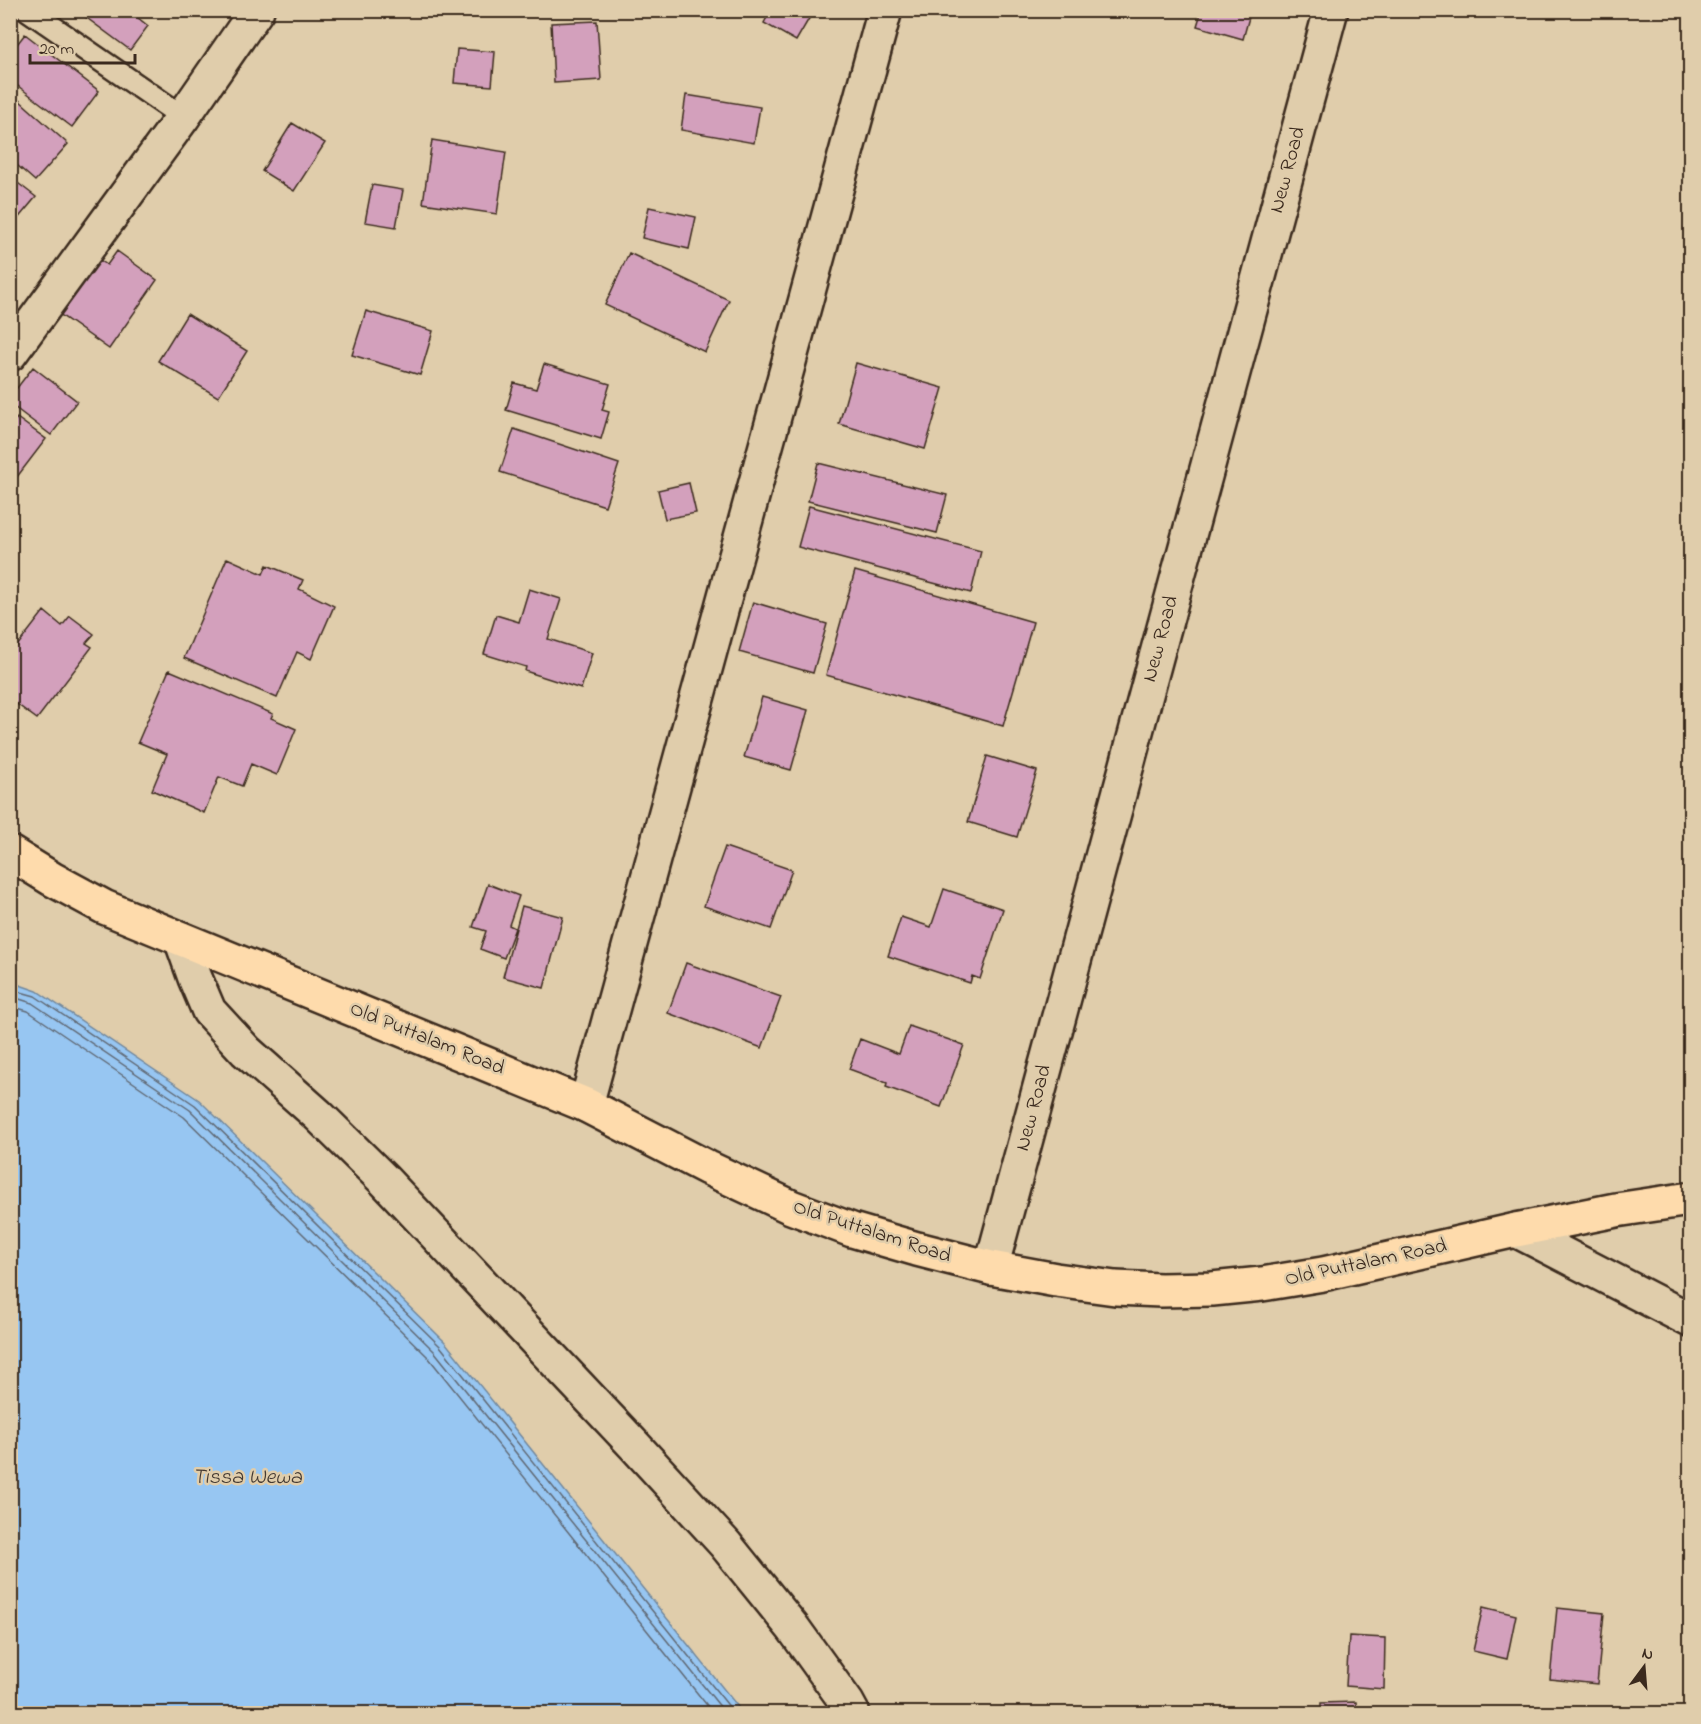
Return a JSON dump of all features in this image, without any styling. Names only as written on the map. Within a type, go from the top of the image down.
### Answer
[{"type":"main road","name":"Old Puttalam Road","points":[[10,853],[104,907],[586,1105],[708,1168],[791,1207],[863,1233],[991,1268],[1115,1288],[1212,1289],[1323,1274],[1516,1230],[1616,1210],[1690,1199]]},
{"type":"street","points":[[10,354],[183,117],[257,10]]},
{"type":"street","points":[[586,1105],[885,10]]},
{"type":"street","name":"New Road","points":[[991,1268],[1331,10]]},
{"type":"street","points":[[182,939],[209,1011],[246,1051],[318,1115],[384,1180],[725,1544],[794,1628],[853,1713]]},
{"type":"street","points":[[1516,1230],[1690,1320]]},
{"type":"lane","points":[[28,10],[183,117]]},
{"type":"water","name":"Tissa Wewa","points":[[11,982],[37,991],[199,1100],[445,1342],[743,1713],[11,1713]]},
{"type":"building","points":[[76,10],[128,10],[148,26],[130,50]]},
{"type":"building","points":[[771,10],[814,10],[796,41],[764,23]]},
{"type":"building","points":[[1202,10],[1251,10],[1243,39],[1197,26]]},
{"type":"building","points":[[597,21],[601,80],[554,83],[551,23]]},
{"type":"building","points":[[25,34],[99,91],[72,127],[10,80],[10,53]]},
{"type":"building","points":[[457,49],[495,52],[492,86],[454,83]]},
{"type":"building","points":[[10,92],[68,144],[35,181],[10,159]]},
{"type":"building","points":[[686,95],[760,107],[754,143],[681,130]]},
{"type":"building","points":[[292,123],[325,143],[294,191],[262,171]]},
{"type":"building","points":[[432,140],[506,152],[497,214],[423,203]]},
{"type":"building","points":[[10,177],[36,197],[10,228]]},
{"type":"building","points":[[372,185],[403,190],[396,227],[365,222]]},
{"type":"building","points":[[649,207],[696,217],[689,249],[642,238]]},
{"type":"building","points":[[117,251],[157,280],[109,349],[55,311],[94,256],[107,265]]},
{"type":"building","points":[[629,253],[729,300],[705,352],[605,305]]},
{"type":"building","points":[[366,311],[433,331],[420,375],[352,355]]},
{"type":"building","points":[[187,314],[247,351],[218,397],[158,361]]},
{"type":"building","points":[[856,363],[943,388],[925,449],[839,424]]},
{"type":"building","points":[[544,364],[610,384],[602,410],[609,412],[601,439],[506,410],[514,383],[536,389]]},
{"type":"building","points":[[33,367],[77,401],[51,435],[10,404],[10,397]]},
{"type":"building","points":[[17,418],[46,439],[10,486],[10,427]]},
{"type":"building","points":[[514,429],[619,464],[605,506],[500,472]]},
{"type":"building","points":[[818,463],[947,495],[937,533],[808,501]]},
{"type":"building","points":[[689,483],[696,513],[665,519],[658,490]]},
{"type":"building","points":[[809,506],[981,551],[971,593],[798,547]]},
{"type":"building","points":[[227,558],[263,574],[267,565],[303,580],[299,589],[334,606],[311,659],[297,652],[277,698],[184,658]]},
{"type":"building","points":[[855,571],[1033,622],[1003,726],[826,675]]},
{"type":"building","points":[[529,589],[561,599],[548,639],[592,653],[581,689],[525,671],[526,667],[484,654],[496,615],[519,622]]},
{"type":"building","points":[[753,602],[827,624],[813,673],[739,652]]},
{"type":"building","points":[[44,611],[62,626],[70,616],[94,634],[86,643],[92,647],[37,719],[10,699],[10,655]]},
{"type":"building","points":[[169,670],[273,714],[271,718],[296,729],[277,775],[251,764],[242,786],[219,777],[204,813],[152,790],[167,754],[138,742]]},
{"type":"building","points":[[762,697],[808,710],[791,770],[744,757]]},
{"type":"building","points":[[987,756],[1037,771],[1017,837],[968,822]]},
{"type":"building","points":[[725,847],[792,870],[771,929],[704,906]]},
{"type":"building","points":[[488,884],[519,896],[509,925],[515,928],[504,958],[480,949],[486,931],[473,927]]},
{"type":"building","points":[[944,889],[1003,909],[980,979],[972,976],[970,983],[888,956],[901,917],[931,927]]},
{"type":"building","points":[[522,906],[563,917],[544,988],[503,977]]},
{"type":"building","points":[[686,963],[781,997],[762,1048],[668,1013]]},
{"type":"building","points":[[909,1026],[964,1045],[941,1107],[886,1087],[887,1083],[849,1069],[860,1039],[899,1054]]},
{"type":"building","points":[[1483,1607],[1516,1615],[1507,1659],[1473,1651]]},
{"type":"building","points":[[1557,1608],[1604,1613],[1597,1684],[1550,1679]]},
{"type":"building","points":[[1349,1636],[1385,1638],[1384,1689],[1346,1686]]},
{"type":"building","points":[[1356,1702],[1357,1714],[1321,1714],[1321,1703]]}]
